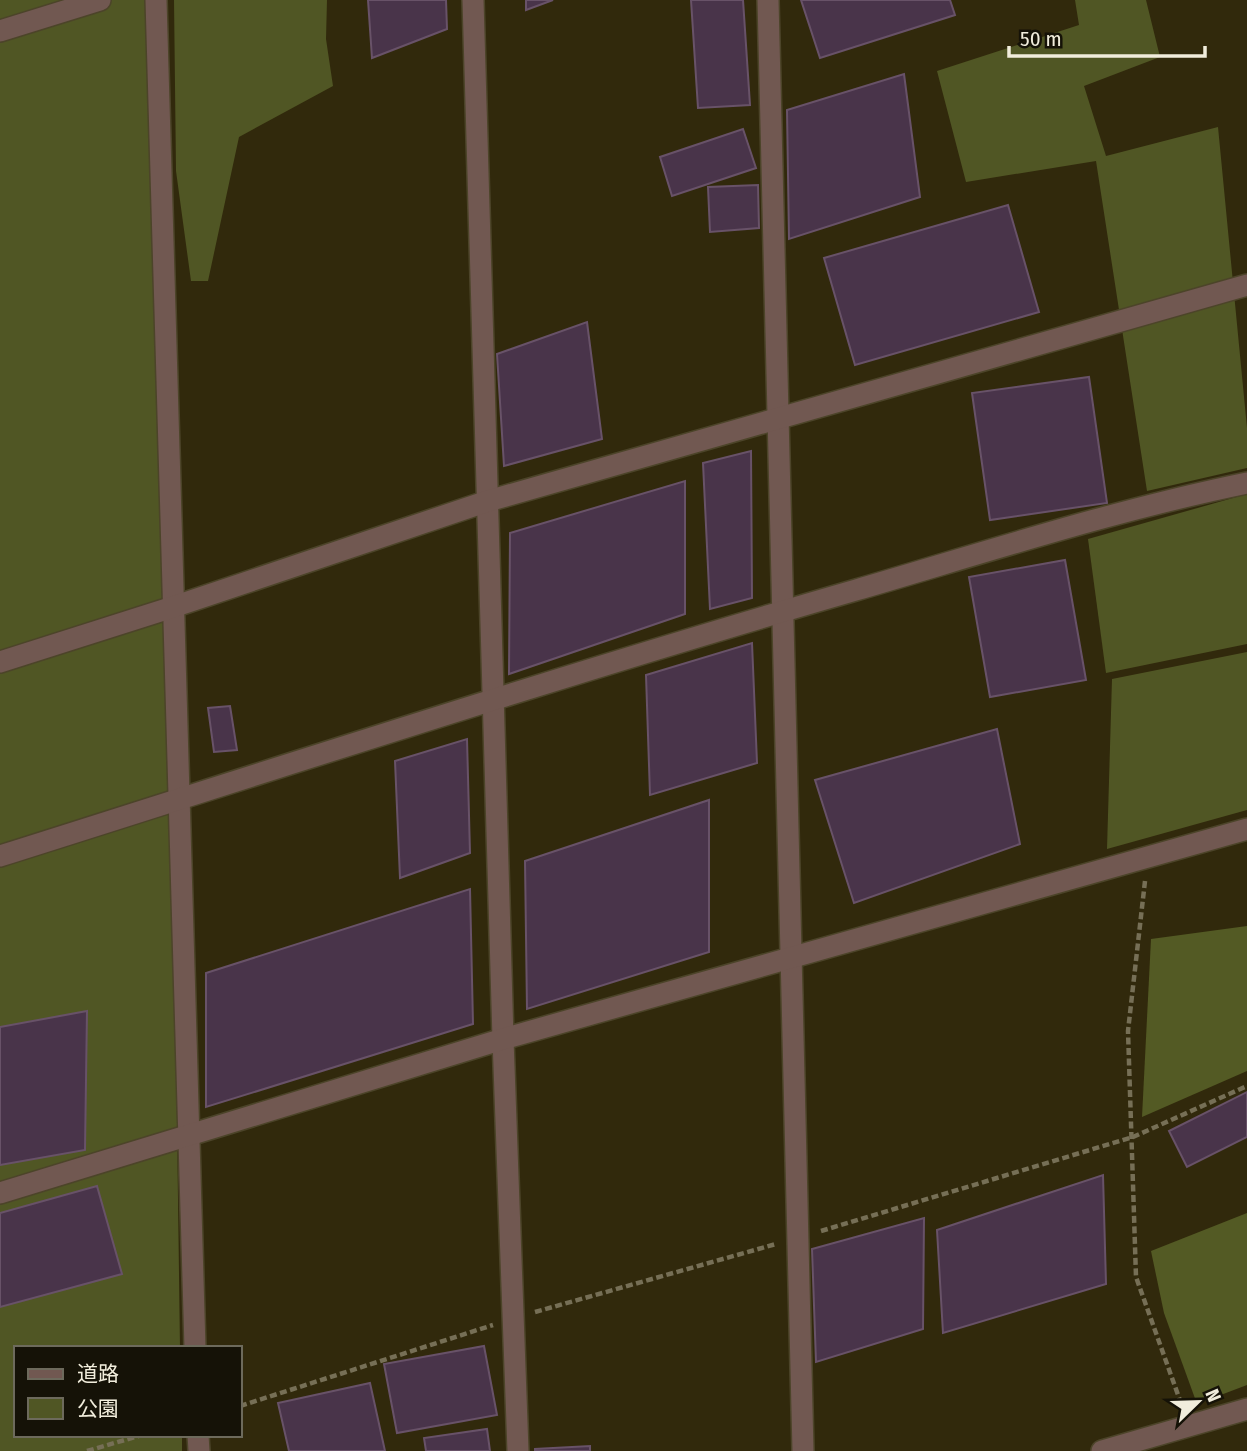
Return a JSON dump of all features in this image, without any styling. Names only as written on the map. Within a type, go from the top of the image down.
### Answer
[{"type":"street","points":[[0,31],[100,0]]},
{"type":"street","points":[[156,0],[195,1346]]},
{"type":"street","points":[[473,0],[503,1039],[518,1451]]},
{"type":"street","points":[[768,0],[803,1451]]},
{"type":"street","points":[[0,662],[488,501],[1247,285]]},
{"type":"street","points":[[0,856],[493,699],[783,611],[1167,499],[1247,483]]},
{"type":"street","points":[[0,1193],[503,1039],[789,956],[1247,829]]},
{"type":"street","points":[[1102,1451],[1247,1409]]},
{"type":"path","points":[[1148,856],[1129,1031],[1136,1277],[1189,1426]]},
{"type":"path","points":[[242,1405],[513,1319],[797,1238],[1133,1137],[1247,1086]]},
{"type":"path","points":[[87,1451],[135,1437]]},
{"type":"green space","points":[[0,0],[155,0],[167,375],[180,1346],[14,1346],[14,1437],[182,1437],[182,1451],[0,1451]]},
{"type":"green space","points":[[174,0],[327,0],[326,39],[333,86],[239,137],[208,281],[191,281],[176,171]]},
{"type":"green space","points":[[1075,0],[1146,0],[1160,57],[1084,86],[1106,156],[1218,127],[1247,428],[1247,468],[1147,491],[1096,161],[966,182],[937,71],[1079,25]]},
{"type":"green space","points":[[1247,494],[1247,644],[1106,673],[1088,539]]},
{"type":"green space","points":[[1247,652],[1247,810],[1107,849],[1112,679]]},
{"type":"green space","points":[[1247,926],[1247,1071],[1142,1117],[1151,939]]},
{"type":"green space","points":[[1247,1213],[1247,1385],[1197,1404],[1164,1313],[1151,1251]]},
{"type":"building","points":[[368,0],[446,0],[447,29],[372,58]]},
{"type":"building","points":[[526,0],[553,0],[526,10]]},
{"type":"building","points":[[691,0],[743,0],[750,105],[698,108]]},
{"type":"building","points":[[801,0],[950,0],[955,15],[820,58]]},
{"type":"building","points":[[904,74],[920,197],[789,239],[787,110]]},
{"type":"building","points":[[743,129],[756,168],[672,196],[660,157]]},
{"type":"building","points":[[758,185],[759,228],[710,232],[708,187]]},
{"type":"building","points":[[1008,205],[1039,312],[855,365],[824,258]]},
{"type":"building","points":[[587,322],[602,439],[504,466],[497,354]]},
{"type":"building","points":[[1089,377],[1107,503],[990,520],[972,393]]},
{"type":"building","points":[[751,451],[752,598],[710,609],[703,463]]},
{"type":"building","points":[[685,481],[685,614],[509,674],[510,533]]},
{"type":"building","points":[[1065,560],[1086,680],[990,697],[969,577]]},
{"type":"building","points":[[752,643],[757,763],[650,795],[646,675]]},
{"type":"building","points":[[230,706],[237,750],[214,752],[208,708]]},
{"type":"building","points":[[997,729],[1020,844],[854,903],[815,780]]},
{"type":"building","points":[[467,739],[470,853],[400,878],[395,761]]},
{"type":"building","points":[[709,800],[709,952],[527,1009],[525,861]]},
{"type":"building","points":[[470,889],[473,1024],[206,1107],[206,973]]},
{"type":"building","points":[[87,1011],[85,1150],[0,1165],[0,1027]]},
{"type":"building","points":[[1247,1092],[1247,1137],[1187,1167],[1169,1131]]},
{"type":"building","points":[[1103,1175],[1106,1284],[943,1333],[937,1230]]},
{"type":"building","points":[[97,1186],[122,1274],[0,1307],[0,1213]]},
{"type":"building","points":[[924,1218],[923,1329],[816,1362],[812,1249]]},
{"type":"building","points":[[484,1346],[497,1415],[397,1433],[384,1364]]},
{"type":"building","points":[[370,1383],[385,1451],[289,1451],[278,1403]]},
{"type":"building","points":[[487,1429],[490,1451],[426,1451],[424,1438]]},
{"type":"building","points":[[590,1446],[590,1451],[535,1451],[535,1449]]}]
